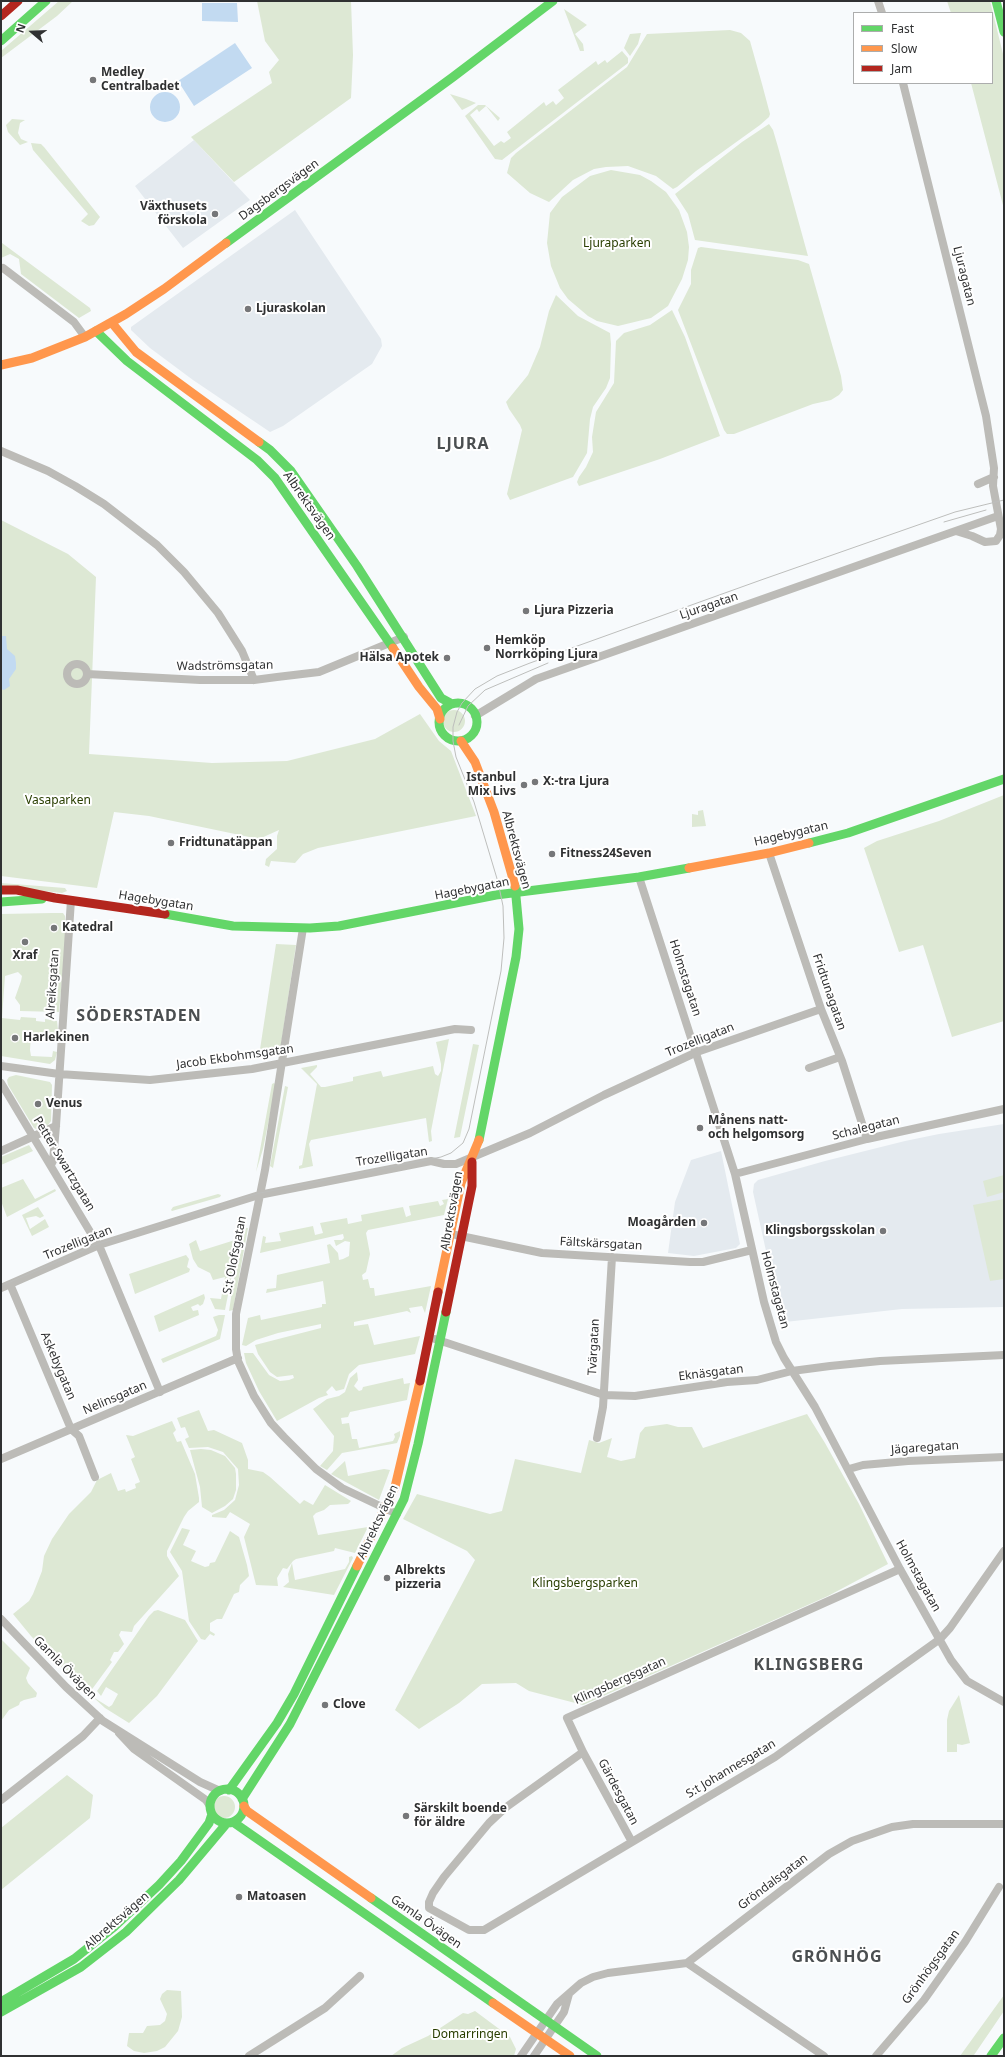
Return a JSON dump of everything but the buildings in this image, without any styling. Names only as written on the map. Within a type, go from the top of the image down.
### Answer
[{"type":"main road","points":[[1,16],[18,1]]},
{"type":"main road","points":[[1,41],[46,1]]},
{"type":"main road","name":"Dagsbergsvägen","points":[[1,365],[32,358],[85,337],[112,323],[164,288],[296,192],[448,81],[553,1]]},
{"type":"main road","points":[[996,1],[1004,32]]},
{"type":"main road","name":"Albrektsvägen","points":[[112,323],[136,352],[270,450],[291,471],[404,637],[441,698],[452,704]]},
{"type":"main road","name":"Albrektsvägen","points":[[96,331],[127,361],[257,460],[275,478],[419,687],[437,709],[440,719]]},
{"type":"main road","points":[[462,703],[468,706],[476,716],[475,728],[472,734],[461,741],[453,741],[443,734],[439,724],[446,707],[452,704],[462,703]]},
{"type":"main road","name":"Albrektsvägen","points":[[472,734],[475,762]]},
{"type":"main road","name":"Albrektsvägen","points":[[225,1790],[234,1785],[243,1774],[277,1723],[294,1694],[386,1509],[395,1487],[405,1448],[462,1182],[481,1134],[516,957],[519,930],[516,892],[494,812],[475,762],[461,741]]},
{"type":"main road","name":"Hagebygatan","points":[[1,890],[17,890],[55,898],[233,926],[303,928],[352,923],[516,892],[639,877],[769,853],[848,833],[1004,779]]},
{"type":"main road","name":"Hagebygatan","points":[[1,902],[55,898]]},
{"type":"main road","name":"Albrektsvägen","points":[[243,1803],[290,1724],[397,1514],[410,1479],[472,1186],[471,1157]]},
{"type":"main road","points":[[230,1822],[242,1814],[243,1803],[238,1793],[225,1790],[212,1799],[211,1810],[217,1820],[230,1822],[570,2056]]},
{"type":"main road","name":"Gamla Övägen","points":[[243,1803],[247,1811],[597,2056]]},
{"type":"main road","name":"Albrektsvägen","points":[[1,2002],[51,1974],[93,1945],[114,1927],[154,1890],[181,1861],[209,1822],[211,1810]]},
{"type":"main road","name":"Albrektsvägen","points":[[1,2012],[43,1990],[81,1967],[126,1932],[179,1880],[230,1822]]},
{"type":"main road","points":[[991,2056],[1004,2038]]},
{"type":"street","points":[[878,1],[882,12]]},
{"type":"street","name":"Ljuragatan","points":[[903,84],[986,416],[998,516],[1001,529],[1000,535],[996,541],[991,543],[956,531]]},
{"type":"street","points":[[3,268],[74,322],[85,337]]},
{"type":"street","points":[[1,451],[48,471],[75,486],[104,504],[157,545],[184,572],[218,613],[242,651],[254,680]]},
{"type":"street","points":[[978,484],[994,477]]},
{"type":"street","name":"Ljuragatan","points":[[476,716],[536,679],[998,516]]},
{"type":"street","name":"Wadströmsgatan","points":[[87,674],[200,680],[254,680],[319,672],[404,637]]},
{"type":"street","name":"Fridtunagatan","points":[[769,853],[821,1009],[840,1057],[867,1139]]},
{"type":"street","name":"Holmstagatan","points":[[639,877],[697,1052],[735,1174],[770,1326],[784,1358],[815,1407],[849,1469],[900,1569],[951,1660],[967,1681],[1004,1702]]},
{"type":"street","name":"Alreiksgatan","points":[[51,1165],[53,1161],[56,1126],[71,900]]},
{"type":"street","name":"S:t Olofsgatan","points":[[303,928],[283,1063],[236,1314],[235,1336],[238,1358],[261,1409],[284,1437],[316,1469],[342,1488],[397,1514]]},
{"type":"street","name":"Trozelligatan","points":[[1,1288],[99,1245],[259,1195],[430,1161],[444,1164],[456,1164],[530,1133],[604,1095],[697,1052],[821,1009]]},
{"type":"street","name":"Jacob Ekbohmsgatan","points":[[1,1066],[59,1074],[150,1080],[252,1069],[455,1029],[471,1030]]},
{"type":"street","points":[[809,1068],[840,1057]]},
{"type":"street","name":"Petter Swartzgatan","points":[[1,1083],[99,1245],[160,1392]]},
{"type":"street","name":"Schalegatan","points":[[735,1174],[867,1139],[1004,1109]]},
{"type":"street","points":[[1,1151],[56,1126]]},
{"type":"street","name":"Fältskärsgatan","points":[[450,1234],[542,1253],[700,1262],[752,1250]]},
{"type":"street","name":"Tvärgatan","points":[[597,1438],[604,1395],[612,1257]]},
{"type":"street","name":"Askebygatan","points":[[10,1284],[71,1429],[79,1436],[95,1477]]},
{"type":"street","name":"Eknäsgatan","points":[[428,1337],[604,1395],[634,1396],[727,1382],[757,1380],[792,1371],[880,1361],[1004,1355]]},
{"type":"street","name":"Nelinsgatan","points":[[1,1459],[238,1358]]},
{"type":"street","name":"Jägaregatan","points":[[849,1469],[863,1465],[900,1462],[1004,1457]]},
{"type":"street","name":"S:t Johannesgatan","points":[[583,1752],[505,1808],[489,1823],[444,1877],[433,1893],[429,1902],[429,1908],[470,1930],[484,1930],[775,1756],[940,1639],[950,1628],[1004,1551]]},
{"type":"street","name":"Klingsbergsgatan","points":[[583,1752],[567,1718],[900,1569]]},
{"type":"street","name":"Gamla Övägen","points":[[1,1619],[72,1693],[115,1730],[134,1749],[206,1800],[211,1810]]},
{"type":"street","points":[[1,1800],[83,1736],[100,1718]]},
{"type":"street","name":"Gamla Övägen","points":[[115,1730],[129,1736],[200,1782],[225,1790]]},
{"type":"street","name":"Gärdesgatan","points":[[583,1752],[632,1842]]},
{"type":"street","name":"Gröndalsgatan","points":[[687,1963],[829,1854],[852,1841],[892,1827],[913,1824],[1004,1824]]},
{"type":"street","name":"Grönhögsgatan","points":[[876,2056],[924,2000],[965,1942],[998,1887]]},
{"type":"street","points":[[521,2056],[557,2004],[581,1983],[593,1977],[608,1973],[687,1963],[824,2056]]},
{"type":"street","points":[[249,2056],[325,2008],[360,1976]]},
{"type":"street","points":[[534,2056],[564,2012],[569,1994]]},
{"type":"shaded area","points":[[194,140],[250,200],[183,248],[135,186]]},
{"type":"shaded area","points":[[295,210],[381,339],[382,346],[372,364],[283,426],[270,432],[193,380],[150,348],[131,330],[131,327]]},
{"type":"shaded area","name":"Klingsborgsskolan","points":[[1004,1124],[1004,1307],[902,1309],[785,1322],[770,1269],[753,1192],[754,1184],[758,1180],[905,1141]]},
{"type":"shaded area","name":"Moagården","points":[[721,1151],[740,1244],[736,1248],[694,1256],[668,1253],[675,1202],[691,1160]]},
{"type":"green space","points":[[59,1],[73,1],[57,16],[1,58],[1,51]]},
{"type":"green space","points":[[257,1],[351,1],[353,55],[351,98],[234,182],[191,137],[272,83],[269,72],[279,60],[265,41]]},
{"type":"green space","points":[[947,1],[990,1],[993,12],[951,12]]},
{"type":"green space","points":[[564,9],[587,25],[575,34],[583,44],[584,51],[580,51]]},
{"type":"green space","points":[[993,13],[1004,58],[1004,209],[971,84],[993,84]]},
{"type":"green space","points":[[730,30],[741,33],[750,41],[770,114],[769,117],[696,171],[677,187],[673,189],[656,176],[628,166],[606,167],[594,169],[573,180],[549,202],[530,193],[507,173],[511,158],[516,153],[627,67],[647,34]]},
{"type":"green space","points":[[641,33],[638,44],[630,56],[624,48],[630,34]]},
{"type":"green space","points":[[622,51],[628,58],[628,63],[502,160],[495,159],[465,116],[478,105],[485,105],[500,118],[498,121],[486,106],[479,112],[477,109],[470,115],[494,146],[501,141],[504,143],[511,138],[507,132],[544,102],[546,106],[553,101],[556,105],[564,98],[558,90],[596,61],[598,65],[605,60],[607,63]]},
{"type":"green space","points":[[450,94],[466,99],[476,103],[462,110]]},
{"type":"green space","points":[[12,119],[25,120],[20,123],[18,133],[21,139],[28,142],[20,145],[8,132],[6,125]]},
{"type":"green space","points":[[769,124],[773,130],[808,256],[695,240],[688,214],[675,194],[742,142]]},
{"type":"green space","points":[[31,143],[41,144],[44,147],[100,217],[94,225],[89,226],[81,221],[88,214],[33,150]]},
{"type":"green space","name":"Ljuraparken","points":[[611,170],[640,175],[666,192],[679,210],[687,232],[689,247],[688,260],[682,279],[668,306],[651,318],[618,326],[597,321],[588,316],[568,299],[560,288],[551,266],[547,243],[550,213],[562,197],[590,176]]},
{"type":"green space","points":[[2,243],[90,308],[91,311],[79,318],[21,274],[19,259],[10,254],[1,258]]},
{"type":"green space","points":[[701,247],[798,260],[809,264],[841,376],[843,390],[839,395],[831,400],[813,404],[734,434],[727,434],[724,430],[678,310],[691,284],[691,270],[698,248]]},
{"type":"green space","points":[[556,295],[578,316],[610,333],[610,378],[606,388],[593,407],[590,419],[587,453],[573,477],[510,500],[507,494],[522,430],[506,402],[528,375],[540,347],[549,311]]},
{"type":"green space","points":[[672,310],[685,337],[720,436],[660,459],[579,486],[577,482],[579,477],[586,467],[593,452],[592,437],[596,412],[614,383],[616,341],[624,333],[650,325]]},
{"type":"green space","name":"Vasaparken","points":[[1,520],[68,554],[96,577],[89,754],[212,763],[287,761],[375,739],[420,714],[439,741],[451,751],[476,816],[318,848],[303,854],[295,863],[271,861],[269,867],[265,865],[266,859],[277,849],[277,836],[279,830],[259,839],[149,816],[114,812],[97,888],[1,876]]},
{"type":"green space","points":[[454,710],[462,713],[465,721],[462,729],[454,732],[446,729],[443,721],[446,713]]},
{"type":"green space","points":[[1004,795],[1004,1021],[952,1037],[923,945],[899,952],[864,848],[877,841],[939,821]]},
{"type":"green space","points":[[703,810],[706,826],[692,827],[692,814],[698,815],[698,811]]},
{"type":"green space","points":[[1,883],[65,888],[67,891],[62,893],[1,886]]},
{"type":"green space","points":[[63,913],[65,916],[66,939],[59,1012],[20,1011],[20,1005],[15,998],[22,976],[18,972],[5,976],[2,1018],[20,1020],[21,1017],[36,1018],[36,1021],[45,1022],[45,1019],[57,1021],[58,1030],[56,1041],[46,1035],[31,1034],[30,1050],[31,1056],[52,1057],[53,1051],[57,1052],[55,1060],[50,1064],[1,1056],[1,914]]},
{"type":"green space","points":[[276,944],[296,945],[281,1045],[273,1054],[259,1056]]},
{"type":"green space","points":[[449,1039],[431,1131],[432,1141],[429,1142],[426,1118],[311,1140],[309,1144],[313,1166],[299,1169],[299,1166],[302,1165],[317,1084],[301,1068],[317,1065],[317,1067],[310,1074],[321,1087],[353,1081],[353,1077],[381,1071],[383,1077],[433,1066],[435,1074],[438,1076],[441,1071],[441,1064],[436,1042]]},
{"type":"green space","points":[[473,1044],[479,1045],[460,1137],[454,1138]]},
{"type":"green space","points":[[16,1075],[50,1082],[52,1085],[51,1121],[48,1125],[38,1130],[34,1128],[8,1085],[7,1080],[9,1077]]},
{"type":"green space","points":[[274,1083],[276,1085],[263,1149],[256,1172],[272,1084]]},
{"type":"green space","points":[[285,1086],[288,1087],[273,1168],[270,1166]]},
{"type":"green space","points":[[29,1145],[33,1151],[1,1165],[1,1157]]},
{"type":"green space","points":[[1004,1175],[1004,1192],[987,1197],[983,1181]]},
{"type":"green space","points":[[23,1179],[35,1199],[55,1189],[56,1191],[7,1217],[1,1201],[1,1188]]},
{"type":"green space","points":[[218,1194],[221,1195],[220,1197],[172,1211],[171,1210],[173,1207]]},
{"type":"green space","points":[[448,1199],[444,1215],[368,1230],[366,1233],[370,1254],[366,1272],[362,1275],[363,1280],[368,1279],[370,1288],[374,1288],[375,1296],[431,1286],[425,1313],[422,1306],[409,1308],[411,1313],[407,1311],[354,1322],[354,1326],[368,1324],[374,1345],[420,1336],[415,1354],[359,1365],[349,1374],[344,1389],[336,1391],[332,1386],[326,1392],[328,1395],[319,1398],[277,1421],[259,1391],[246,1363],[244,1353],[253,1353],[269,1375],[280,1381],[289,1380],[294,1378],[293,1375],[277,1377],[270,1372],[258,1354],[255,1345],[321,1328],[321,1324],[278,1333],[256,1340],[246,1346],[242,1345],[248,1318],[260,1315],[261,1320],[322,1307],[322,1304],[326,1304],[323,1281],[266,1293],[267,1289],[276,1288],[277,1275],[330,1263],[327,1245],[330,1244],[338,1253],[339,1260],[349,1256],[350,1242],[345,1241],[336,1246],[334,1240],[342,1240],[344,1238],[343,1234],[260,1253],[263,1236],[266,1237],[265,1243],[281,1241],[279,1233],[313,1226],[315,1235],[323,1233],[320,1223],[347,1218],[348,1224],[362,1221],[361,1215],[403,1207],[406,1217],[411,1215],[409,1206],[438,1201],[440,1206],[444,1204],[442,1200]]},
{"type":"green space","points":[[1004,1199],[1004,1279],[990,1281],[973,1205]]},
{"type":"green space","points":[[38,1207],[44,1216],[40,1218],[36,1216],[26,1218],[30,1229],[45,1219],[49,1227],[32,1236],[22,1215]]},
{"type":"green space","points":[[246,1228],[248,1228],[233,1310],[229,1311],[235,1272]]},
{"type":"green space","points":[[240,1235],[225,1310],[215,1309],[210,1298],[221,1299],[225,1277],[213,1280],[210,1273],[198,1267],[193,1259],[189,1244],[196,1240],[200,1251],[235,1240],[234,1237]]},
{"type":"green space","points":[[186,1255],[189,1259],[187,1267],[190,1269],[189,1272],[135,1294],[129,1274]]},
{"type":"green space","points":[[204,1294],[205,1298],[203,1304],[200,1306],[198,1304],[191,1307],[193,1311],[198,1310],[199,1315],[159,1332],[154,1316]]},
{"type":"green space","points":[[225,1315],[220,1339],[163,1363],[161,1359],[216,1336],[218,1330],[213,1317]]},
{"type":"green space","points":[[357,1372],[358,1380],[354,1386],[359,1391],[362,1390],[363,1387],[403,1378],[404,1384],[410,1383],[407,1400],[350,1412],[348,1417],[341,1418],[342,1424],[349,1423],[352,1439],[357,1439],[359,1448],[393,1441],[395,1437],[394,1434],[400,1431],[400,1436],[397,1443],[342,1453],[327,1470],[320,1466],[333,1451],[334,1436],[313,1409],[327,1399],[339,1396],[345,1392],[350,1378]]},
{"type":"green space","points":[[199,1410],[208,1431],[214,1430],[242,1443],[248,1460],[248,1469],[263,1472],[300,1504],[304,1500],[313,1505],[325,1485],[351,1501],[348,1504],[330,1505],[313,1516],[318,1535],[368,1527],[355,1553],[335,1548],[334,1551],[296,1559],[287,1569],[283,1568],[277,1578],[278,1586],[256,1585],[244,1537],[250,1524],[230,1512],[226,1518],[212,1517],[212,1515],[224,1510],[235,1500],[239,1485],[238,1469],[223,1452],[208,1447],[189,1448],[185,1439],[189,1437],[185,1427],[181,1428],[177,1418]]},
{"type":"green space","name":"Klingsbergsparken","points":[[807,1414],[859,1504],[888,1564],[828,1596],[583,1705],[529,1691],[516,1683],[482,1684],[459,1703],[419,1729],[395,1710],[475,1560],[467,1551],[403,1519],[417,1494],[490,1514],[502,1511],[515,1459],[581,1473],[589,1440],[599,1443],[612,1438],[607,1457],[621,1461],[635,1458],[640,1433],[645,1427],[667,1424],[678,1427],[692,1427],[703,1448]]},
{"type":"green space","points":[[172,1421],[176,1430],[173,1433],[177,1442],[181,1441],[195,1474],[199,1498],[199,1502],[188,1511],[184,1517],[167,1551],[167,1556],[179,1576],[134,1626],[132,1632],[121,1631],[119,1635],[124,1644],[118,1652],[114,1652],[110,1660],[112,1662],[90,1692],[86,1693],[31,1636],[13,1614],[29,1601],[33,1594],[42,1571],[44,1556],[52,1539],[69,1514],[91,1492],[97,1480],[111,1473],[118,1491],[125,1489],[126,1492],[136,1488],[135,1484],[140,1482],[131,1459],[135,1457],[126,1435],[133,1436]]},
{"type":"green space","points":[[190,1450],[211,1450],[225,1456],[235,1468],[236,1490],[233,1499],[225,1506],[212,1513],[202,1507],[200,1487]]},
{"type":"green space","points":[[345,1461],[348,1476],[384,1469],[390,1470],[379,1500],[331,1474]]},
{"type":"green space","points":[[182,1528],[190,1530],[183,1545],[196,1551],[191,1561],[205,1567],[209,1566],[210,1563],[215,1562],[230,1531],[239,1537],[247,1565],[249,1576],[240,1585],[239,1592],[234,1594],[222,1619],[217,1619],[210,1623],[210,1631],[215,1634],[214,1636],[210,1634],[205,1640],[201,1639],[189,1621],[182,1571],[170,1552]]},
{"type":"green space","points":[[352,1556],[353,1558],[334,1595],[283,1587],[289,1582],[288,1574],[292,1563],[295,1580],[345,1569],[349,1562],[349,1557]]},
{"type":"green space","points":[[158,1610],[185,1620],[198,1641],[157,1696],[129,1723],[105,1708],[93,1697],[109,1707],[112,1705],[118,1694],[106,1687],[101,1696],[97,1691],[149,1616],[154,1611]]},
{"type":"green space","points":[[1,1639],[30,1668],[26,1678],[28,1683],[37,1693],[36,1697],[24,1700],[20,1702],[19,1705],[9,1710],[1,1721]]},
{"type":"green space","points":[[959,1695],[970,1743],[962,1745],[957,1744],[957,1752],[947,1752],[947,1720],[949,1711]]},
{"type":"green space","points":[[67,1775],[93,1795],[90,1818],[1,1890],[1,1828]]},
{"type":"green space","points":[[224,1796],[232,1799],[235,1807],[232,1815],[224,1818],[216,1815],[213,1807],[216,1799]]},
{"type":"green space","points":[[167,1990],[181,1991],[182,2017],[178,2031],[165,2047],[157,2051],[144,2053],[134,2051],[127,2046],[129,2033],[143,2033],[147,2026],[160,2025],[165,2021],[167,2014],[160,1999],[162,1994]]},
{"type":"green space","points":[[1004,1995],[1004,2011],[974,2055],[960,2056]]},
{"type":"green space","name":"Domarringen","points":[[475,2011],[510,2037],[516,2049],[514,2056],[391,2056],[402,2048],[428,2036],[463,2013],[468,2014]]},
{"type":"water","points":[[202,3],[237,3],[238,22],[202,21]]},
{"type":"water","points":[[235,43],[252,68],[194,106],[178,81]]},
{"type":"water","points":[[165,92],[171,93],[179,101],[179,113],[171,121],[165,122],[159,121],[151,113],[150,107],[151,101],[159,93]]},
{"type":"water","points":[[1,636],[6,636],[7,649],[15,656],[16,663],[16,669],[9,679],[10,686],[4,690],[1,689]]},
{"type":"tram line","points":[[1,1286],[98,1244],[260,1193],[441,1157],[451,1153],[463,1143],[469,1129],[501,971],[504,938],[503,906],[498,882],[474,802],[456,757],[453,741],[453,727],[457,712],[462,703],[475,689],[497,676],[530,663],[761,580],[955,512],[1004,500]]},
{"type":"tram line","points":[[944,522],[986,510]]},
{"type":"tram line","points":[[459,725],[468,706],[485,690],[548,663]]},
{"type":"traffic: fast","points":[[1,41],[46,1]]},
{"type":"traffic: fast","points":[[226,243],[453,77],[553,1]]},
{"type":"traffic: fast","points":[[996,1],[1004,32]]},
{"type":"traffic: fast","points":[[96,331],[127,361],[257,460],[275,478],[393,648]]},
{"type":"traffic: fast","points":[[259,442],[270,450],[291,471],[357,566],[441,698],[452,704]]},
{"type":"traffic: fast","points":[[458,703],[468,706],[474,712],[477,722],[474,732],[468,738],[458,741],[448,738],[442,732],[439,722],[442,712],[448,706],[458,703]]},
{"type":"traffic: fast","points":[[809,843],[848,833],[1004,779]]},
{"type":"traffic: fast","points":[[165,914],[233,926],[310,928],[339,926],[496,895],[639,877],[689,868]]},
{"type":"traffic: fast","points":[[479,1140],[516,957],[519,929],[515,886]]},
{"type":"traffic: fast","points":[[1,902],[42,899]]},
{"type":"traffic: fast","points":[[242,1799],[290,1724],[404,1499],[418,1444],[446,1312]]},
{"type":"traffic: fast","points":[[229,1790],[277,1723],[294,1694],[357,1566]]},
{"type":"traffic: fast","points":[[227,1789],[239,1794],[244,1806],[239,1818],[227,1823],[215,1818],[210,1806],[215,1794],[227,1789]]},
{"type":"traffic: fast","points":[[1,2002],[74,1959],[114,1927],[159,1885],[181,1861],[209,1823],[212,1814]]},
{"type":"traffic: fast","points":[[233,1822],[493,2003]]},
{"type":"traffic: fast","points":[[1,2012],[81,1967],[126,1932],[179,1880],[227,1823]]},
{"type":"traffic: fast","points":[[371,1898],[597,2056]]},
{"type":"traffic: fast","points":[[991,2056],[1004,2038]]},
{"type":"traffic: slow","points":[[1,365],[32,358],[85,337],[126,314],[164,289],[226,243]]},
{"type":"traffic: slow","points":[[112,323],[136,352],[259,442]]},
{"type":"traffic: slow","points":[[393,648],[419,687],[437,709],[440,719]]},
{"type":"traffic: slow","points":[[461,741],[475,762],[494,812],[515,886]]},
{"type":"traffic: slow","points":[[689,868],[769,853],[809,843]]},
{"type":"traffic: slow","points":[[438,1292],[461,1183],[479,1140]]},
{"type":"traffic: slow","points":[[357,1566],[395,1487],[420,1381]]},
{"type":"traffic: slow","points":[[244,1806],[247,1811],[371,1898]]},
{"type":"traffic: slow","points":[[493,2003],[570,2056]]},
{"type":"traffic: jam","points":[[1,16],[18,1]]},
{"type":"traffic: jam","points":[[1,890],[17,890],[55,898],[165,914]]},
{"type":"traffic: jam","points":[[446,1312],[472,1186],[472,1162]]},
{"type":"traffic: jam","points":[[420,1381],[438,1292]]},
{"type":"place","name":"Medley Centralbadet","points":[[93,80]]},
{"type":"place","name":"Växthusets förskola","points":[[215,214]]},
{"type":"place","name":"Ljuraskolan","points":[[248,309]]},
{"type":"place","name":"Ljura Pizzeria","points":[[526,611]]},
{"type":"place","name":"Hemköp Norrköping Ljura","points":[[487,648]]},
{"type":"place","name":"Hälsa Apotek","points":[[447,658]]},
{"type":"place","name":"X:-tra Ljura","points":[[535,782]]},
{"type":"place","name":"Istanbul Mix Livs","points":[[524,785]]},
{"type":"place","name":"Fridtunatäppan","points":[[171,843]]},
{"type":"place","name":"Fitness24Seven","points":[[552,854]]},
{"type":"place","name":"Katedral","points":[[54,928]]},
{"type":"place","name":"Xraf","points":[[25,942]]},
{"type":"place","name":"Harlekinen","points":[[15,1038]]},
{"type":"place","name":"Venus","points":[[38,1104]]},
{"type":"place","name":"Månens natt- och helgomsorg","points":[[700,1128]]},
{"type":"place","name":"Moagården","points":[[704,1223]]},
{"type":"place","name":"Klingsborgsskolan","points":[[883,1231]]},
{"type":"place","name":"Albrekts pizzeria","points":[[387,1578]]},
{"type":"place","name":"Clove","points":[[325,1705]]},
{"type":"place","name":"Särskilt boende för äldre","points":[[406,1816]]},
{"type":"place","name":"Matoasen","points":[[239,1897]]},
{"type":"district","name":"LJURA","points":[[463,444]]},
{"type":"district","name":"SÖDERSTADEN","points":[[139,1016]]},
{"type":"district","name":"KLINGSBERG","points":[[809,1665]]},
{"type":"district","name":"GRÖNHÖG","points":[[837,1957]]}]
